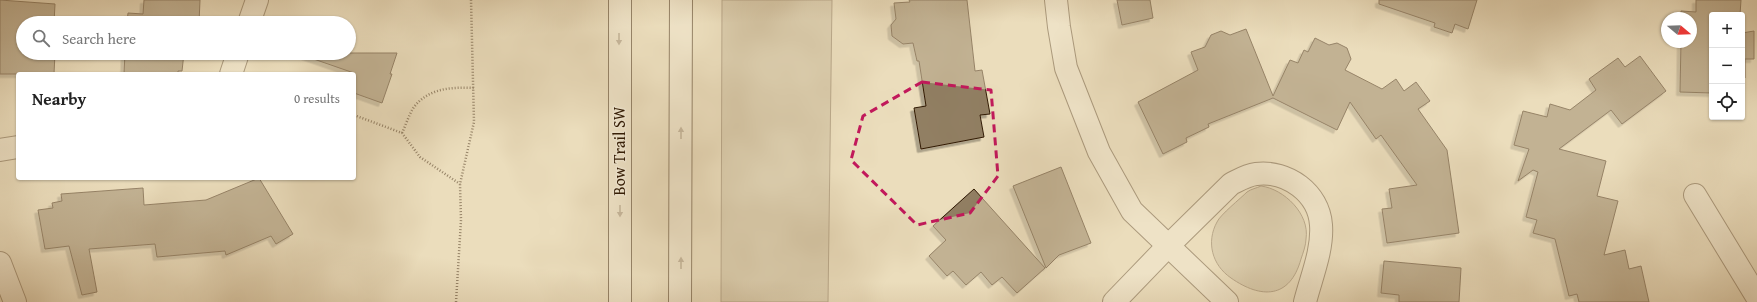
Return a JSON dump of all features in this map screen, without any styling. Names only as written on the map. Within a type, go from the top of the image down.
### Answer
[{"type":"street","points":[[251,16],[257,0]]},
{"type":"street","name":"Bow Trail SW","points":[[620,0],[620,302]]},
{"type":"street","points":[[680,302],[681,0]]},
{"type":"street","points":[[1056,0],[1066,68],[1099,152],[1132,211],[1226,302]]},
{"type":"street","points":[[232,72],[236,60]]},
{"type":"street","points":[[0,150],[16,147]]},
{"type":"street","points":[[1114,302],[1231,184],[1256,174],[1270,173],[1282,176],[1305,190],[1318,211],[1321,223],[1321,236],[1305,302]]},
{"type":"street","points":[[1695,196],[1757,297]]},
{"type":"street","points":[[0,263],[14,302]]},
{"type":"path","points":[[456,302],[461,220],[460,184],[474,122],[471,0]]},
{"type":"path","points":[[402,133],[414,108],[429,94],[451,87],[474,88]]},
{"type":"path","points":[[356,116],[402,133],[420,157],[460,184]]},
{"type":"highlighted area","points":[[922,82],[991,90],[998,176],[970,213],[917,225],[851,160],[863,116]]},
{"type":"shaded area","points":[[722,0],[832,0],[828,302],[721,302]]},
{"type":"shaded area","points":[[1261,186],[1278,192],[1294,204],[1300,212],[1306,230],[1306,241],[1301,259],[1290,282],[1282,288],[1263,292],[1253,290],[1242,285],[1224,273],[1215,260],[1212,245],[1212,237],[1219,219],[1247,192]]},
{"type":"building","points":[[0,0],[55,4],[54,16],[16,16],[16,60],[55,60],[54,72],[16,72],[16,74],[0,74]]},
{"type":"building","points":[[144,0],[200,0],[199,16],[128,16],[128,13],[143,14]]},
{"type":"building","points":[[909,0],[967,0],[975,71],[982,70],[990,114],[980,115],[984,137],[921,149],[914,108],[926,106],[919,61],[917,61],[913,43],[903,44],[892,36],[891,25],[896,19],[894,3],[910,2]]},
{"type":"building","points":[[1117,0],[1150,0],[1153,18],[1122,25]]},
{"type":"building","points":[[1379,0],[1477,0],[1468,29],[1455,24],[1452,33],[1434,27],[1435,23],[1379,4]]},
{"type":"building","points":[[1696,0],[1741,0],[1740,12],[1709,12],[1709,93],[1680,92],[1681,48],[1697,48]]},
{"type":"building","points":[[1246,29],[1273,96],[1290,60],[1298,63],[1304,50],[1308,52],[1315,38],[1329,45],[1337,43],[1347,48],[1351,59],[1345,70],[1382,89],[1396,79],[1404,91],[1416,82],[1430,101],[1418,109],[1447,150],[1459,233],[1387,243],[1382,209],[1392,208],[1389,189],[1417,185],[1381,135],[1376,139],[1350,102],[1337,130],[1273,98],[1208,124],[1209,127],[1186,138],[1187,142],[1163,154],[1138,102],[1198,70],[1191,52],[1205,47],[1211,35],[1221,31],[1230,35]]},
{"type":"building","points":[[1754,31],[1754,59],[1745,59],[1745,32]]},
{"type":"building","points":[[356,53],[397,53],[390,74],[392,74],[382,103],[356,94],[356,72],[351,72],[317,60],[356,60]]},
{"type":"building","points":[[1640,56],[1666,91],[1622,124],[1611,110],[1559,149],[1606,161],[1597,196],[1618,201],[1604,255],[1625,250],[1629,269],[1641,266],[1649,302],[1579,302],[1577,294],[1569,296],[1555,239],[1533,233],[1537,220],[1526,217],[1538,172],[1533,170],[1518,181],[1529,149],[1514,145],[1523,111],[1547,117],[1550,104],[1570,110],[1596,90],[1589,79],[1618,58],[1625,67]]},
{"type":"building","points":[[125,60],[183,60],[182,71],[178,72],[124,72]]},
{"type":"building","points":[[1061,167],[1091,243],[1059,255],[1046,268],[1013,186]]},
{"type":"building","points":[[254,180],[260,180],[293,234],[276,244],[271,236],[226,255],[225,251],[157,257],[155,244],[89,249],[97,292],[82,295],[69,246],[45,249],[38,210],[53,208],[52,203],[62,201],[61,194],[143,188],[144,205],[206,200]]},
{"type":"building","points":[[974,189],[1045,268],[1017,293],[1002,277],[992,285],[981,272],[966,285],[953,271],[947,276],[929,256],[946,240],[933,226]]},
{"type":"building","points":[[1384,261],[1461,268],[1459,302],[1399,302],[1399,295],[1381,293]]}]
